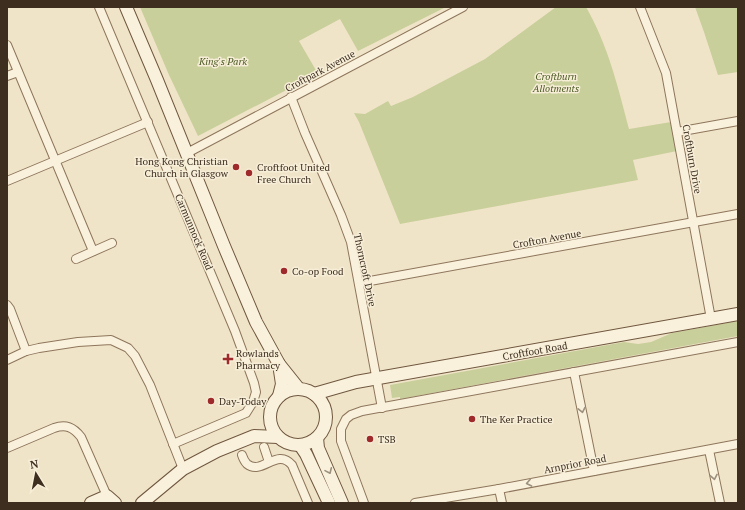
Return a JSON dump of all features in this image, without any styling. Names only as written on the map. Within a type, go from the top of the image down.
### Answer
[{"type":"main road","points":[[126,7],[256,322],[279,364],[299,389]]},
{"type":"main road","name":"Croftfoot Road","points":[[314,394],[356,382],[738,314]]},
{"type":"main road","points":[[279,364],[282,384],[279,396],[272,407],[270,417],[272,427],[278,437],[287,443],[300,445],[309,443],[316,438],[323,430],[325,416],[320,400],[314,394],[306,390],[299,389],[286,392],[279,396]]},
{"type":"main road","points":[[323,406],[333,389]]},
{"type":"main road","points":[[254,436],[270,417]]},
{"type":"main road","points":[[142,503],[182,469],[216,451],[254,436],[278,437]]},
{"type":"main road","points":[[316,438],[318,448],[342,503]]},
{"type":"main road","points":[[300,445],[306,454],[329,503]]},
{"type":"main road","points":[[91,503],[111,500]]},
{"type":"street","name":"Carmunnock Road","points":[[99,7],[235,330],[256,392],[253,402],[246,413],[173,444]]},
{"type":"street","name":"Croftpark Avenue","points":[[187,153],[463,7]]},
{"type":"street","name":"Croftburn Drive","points":[[640,7],[666,73],[711,319]]},
{"type":"street","points":[[7,45],[93,251]]},
{"type":"street","points":[[7,76],[18,72]]},
{"type":"street","name":"Thorncroft Drive","points":[[291,97],[305,133],[341,214],[351,242],[382,408]]},
{"type":"street","points":[[677,132],[738,121]]},
{"type":"street","points":[[7,181],[148,122]]},
{"type":"street","name":"Crofton Avenue","points":[[359,283],[738,214]]},
{"type":"street","points":[[76,259],[112,243]]},
{"type":"street","points":[[7,305],[26,351]]},
{"type":"street","points":[[7,360],[26,351],[78,342],[111,340],[128,348],[135,356],[150,385],[182,469]]},
{"type":"street","points":[[364,503],[341,441],[341,429],[346,419],[351,415],[362,411],[738,342]]},
{"type":"street","points":[[574,372],[594,471]]},
{"type":"street","points":[[7,448],[61,425],[76,431],[81,437],[111,500]]},
{"type":"street","name":"Arnprior Road","points":[[415,503],[499,489],[738,444]]},
{"type":"street","points":[[264,447],[270,462]]},
{"type":"street","points":[[709,450],[720,503]]},
{"type":"street","points":[[242,455],[246,463],[253,466],[260,466],[281,458],[288,461],[292,465],[308,503]]},
{"type":"street","points":[[499,489],[502,503]]},
{"type":"green space","name":"King's Park","points":[[140,7],[446,7],[358,51],[340,19],[299,41],[317,72],[298,84],[198,136],[169,75]]},
{"type":"green space","name":"Croftburn Allotments","points":[[556,7],[586,7],[594,21],[606,51],[629,129],[671,122],[677,151],[633,160],[638,180],[400,224],[354,113],[365,114],[388,101],[391,106],[413,97],[485,59]]},
{"type":"green space","points":[[695,7],[738,7],[738,72],[718,75]]},
{"type":"green space","points":[[738,321],[738,336],[400,399],[400,397],[392,398],[390,385],[624,342],[638,344],[651,342],[672,333]]},
{"type":"place","name":"Hong Kong Christian Church in Glasgow","points":[[236,167]]},
{"type":"place","name":"Croftfoot United Free Church","points":[[249,173]]},
{"type":"place","name":"Co-op Food","points":[[284,271]]},
{"type":"place","name":"Rowlands Pharmacy","points":[[228,359]]},
{"type":"place","name":"Day-Today","points":[[211,401]]},
{"type":"place","name":"The Ker Practice","points":[[472,419]]},
{"type":"place","name":"TSB","points":[[370,439]]}]
